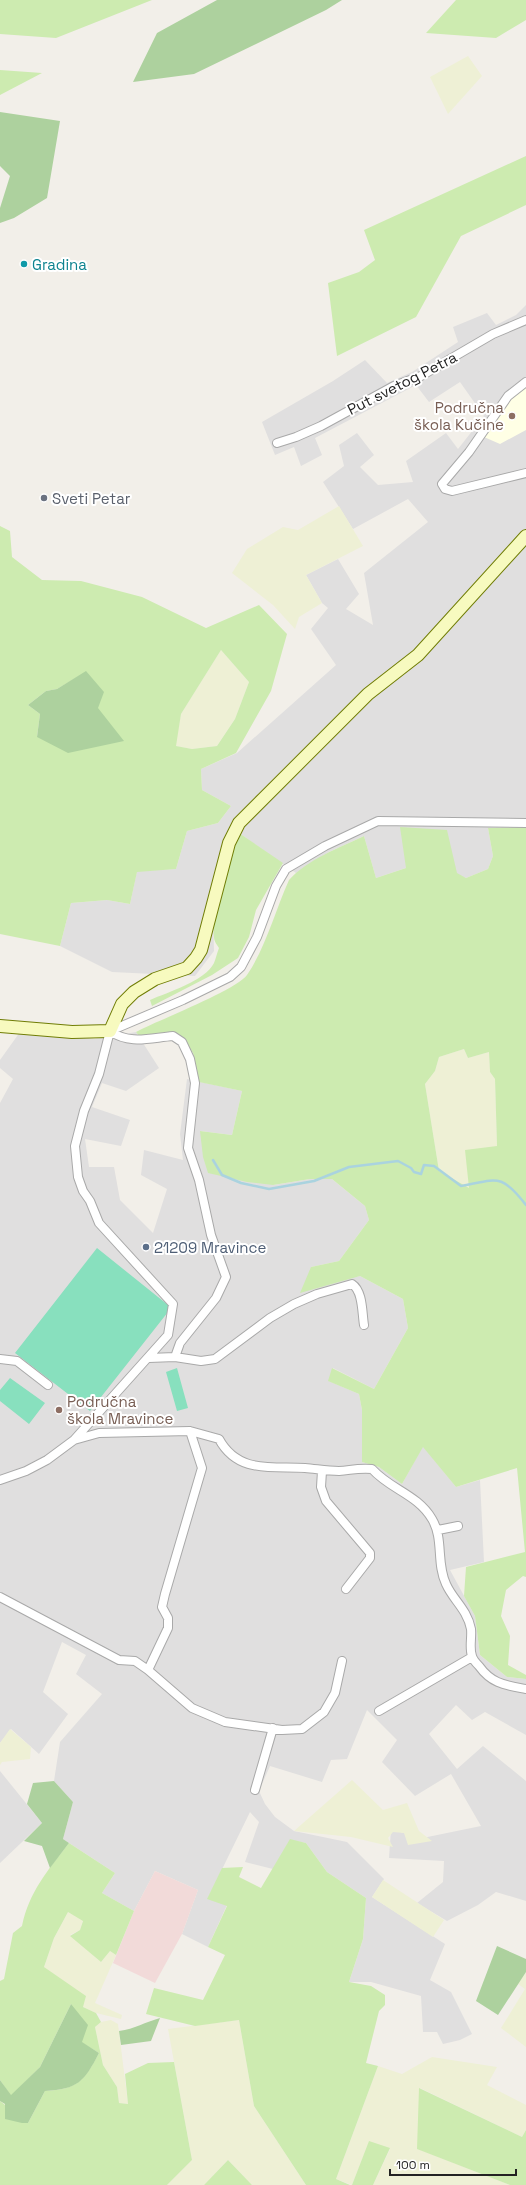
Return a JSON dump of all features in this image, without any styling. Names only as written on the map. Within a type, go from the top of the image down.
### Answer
[{"type":"main road","points":[[0,1026],[72,1032],[110,1031],[122,1004],[134,992],[155,979],[187,968],[201,950],[234,832],[268,792],[368,694],[418,655],[526,536]]},
{"type":"street","name":"Put svetog Petra","points":[[277,443],[322,426],[394,386],[421,376],[493,334],[526,320]]},
{"type":"street","points":[[526,382],[508,396],[469,452],[442,484],[445,489],[452,491],[526,473]]},
{"type":"street","points":[[110,1031],[183,1000],[230,977],[241,967],[257,937],[276,886],[286,869],[325,846],[378,821],[526,823]]},
{"type":"street","points":[[110,1031],[120,1038],[130,1040],[173,1036],[177,1038],[182,1042],[190,1060],[195,1083],[188,1148],[199,1180],[211,1235],[226,1277],[216,1298],[180,1343],[175,1357]]},
{"type":"street","points":[[0,1480],[26,1472],[74,1440],[168,1335],[173,1304],[99,1223],[90,1201],[83,1191],[78,1177],[75,1146],[84,1111],[99,1074],[110,1031]]},
{"type":"street","points":[[149,1358],[175,1357],[201,1360],[214,1359],[270,1318],[294,1304],[317,1294],[352,1284],[356,1287],[360,1296],[364,1325]]},
{"type":"street","points":[[0,1359],[17,1361],[48,1385]]},
{"type":"street","points":[[74,1440],[99,1433],[190,1431],[218,1439],[224,1449],[249,1465],[322,1471],[341,1471],[355,1468],[372,1469],[383,1481],[414,1498],[431,1518],[438,1530],[441,1560],[446,1584],[462,1605],[471,1629],[472,1657],[486,1677],[500,1684],[526,1689]]},
{"type":"street","points":[[148,1670],[168,1628],[168,1618],[162,1607],[202,1468],[190,1431]]},
{"type":"street","points":[[322,1471],[321,1488],[326,1501],[370,1553],[370,1558],[346,1588]]},
{"type":"street","points":[[438,1530],[458,1526]]},
{"type":"street","points":[[0,1597],[119,1660],[135,1661],[148,1670],[192,1708],[225,1722],[273,1728],[302,1729],[324,1712],[335,1693],[342,1661]]},
{"type":"street","points":[[379,1711],[472,1657]]},
{"type":"street","points":[[255,1790],[273,1728]]},
{"type":"shaded area","points":[[468,56],[482,76],[448,114],[430,77]]},
{"type":"shaded area","points":[[526,305],[526,827],[488,828],[493,856],[488,869],[466,878],[457,874],[406,868],[376,878],[364,836],[329,852],[296,873],[239,833],[213,918],[214,951],[195,976],[112,972],[60,946],[71,903],[107,900],[130,904],[137,871],[176,869],[187,831],[218,823],[231,806],[202,790],[201,769],[237,753],[336,665],[311,629],[328,608],[322,603],[306,575],[338,559],[359,594],[346,609],[373,625],[364,573],[428,522],[408,499],[353,529],[323,482],[344,466],[339,445],[357,433],[374,455],[360,467],[378,485],[413,482],[406,461],[446,433],[458,449],[484,416],[460,382],[429,402],[416,385],[315,438],[322,455],[301,466],[294,447],[275,455],[262,422],[333,381],[365,360],[387,383],[412,372],[458,342],[453,327],[487,313],[496,325],[516,315]]},
{"type":"shaded area","name":"Područna škola Kučine","points":[[526,385],[526,430],[500,444],[484,437],[507,402]]},
{"type":"shaded area","points":[[339,506],[363,546],[306,575],[322,603],[299,617],[295,629],[273,605],[232,573],[247,549],[283,527],[298,530]]},
{"type":"shaded area","points":[[221,650],[249,682],[235,719],[217,746],[192,749],[175,746],[181,714]]},
{"type":"shaded area","points":[[20,1032],[95,1039],[136,1032],[159,1068],[126,1091],[102,1083],[92,1107],[130,1120],[121,1146],[85,1139],[89,1167],[114,1167],[120,1200],[153,1233],[167,1189],[141,1175],[144,1150],[183,1160],[180,1134],[187,1079],[242,1091],[232,1135],[200,1131],[273,1185],[310,1179],[332,1179],[365,1206],[369,1220],[339,1261],[311,1267],[352,1277],[360,1276],[403,1299],[408,1328],[374,1389],[333,1368],[329,1381],[359,1394],[362,1410],[362,1462],[379,1467],[402,1484],[423,1446],[456,1487],[480,1480],[484,1562],[450,1570],[475,1616],[480,1655],[507,1677],[526,1679],[526,1735],[485,1712],[472,1720],[456,1705],[429,1734],[457,1769],[483,1746],[526,1781],[526,1901],[496,1892],[478,1905],[447,1921],[417,1903],[443,1882],[444,1861],[389,1858],[391,1829],[407,1834],[408,1841],[481,1826],[451,1774],[415,1796],[382,1762],[397,1740],[367,1710],[347,1759],[331,1760],[322,1782],[270,1766],[259,1791],[265,1804],[275,1817],[294,1831],[347,1842],[384,1879],[372,1897],[445,1944],[430,1980],[451,1992],[472,2034],[460,2040],[443,2044],[437,2032],[423,2032],[421,1996],[371,1982],[349,1982],[363,1939],[366,1898],[327,1872],[306,1843],[290,1840],[273,1869],[245,1862],[259,1822],[250,1812],[208,1898],[227,1905],[208,1947],[182,1934],[198,1890],[155,1871],[134,1911],[102,1893],[115,1873],[63,1839],[73,1802],[54,1781],[60,1742],[102,1694],[76,1674],[86,1655],[62,1642],[43,1692],[68,1714],[39,1754],[11,1729],[0,1743],[0,1103],[13,1079],[0,1068],[0,1060]]},
{"type":"shaded area","points":[[464,1049],[468,1058],[489,1052],[490,1072],[495,1079],[497,1146],[469,1189],[439,1171],[425,1084],[435,1071],[439,1057]]},
{"type":"shaded area","points":[[10,1729],[31,1747],[30,1759],[2,1762],[0,1765],[0,1743]]},
{"type":"shaded area","points":[[0,1771],[42,1823],[0,1863]]},
{"type":"shaded area","points":[[352,1780],[383,1810],[407,1803],[419,1831],[432,1841],[408,1845],[404,1833],[393,1832],[388,1838],[393,1847],[351,1837],[294,1831]]},
{"type":"shaded area","points":[[155,1871],[198,1890],[182,1934],[155,1983],[113,1963],[134,1911]]},
{"type":"shaded area","points":[[383,1880],[444,1920],[433,1937],[372,1897]]},
{"type":"shaded area","points":[[68,1912],[83,1920],[80,1930],[70,1935],[101,1962],[110,1951],[116,1955],[95,2003],[122,2015],[121,2019],[96,2013],[83,2007],[44,1967],[54,1938]]},
{"type":"shaded area","points":[[526,1972],[526,2047],[501,2028],[525,1989],[518,1984]]},
{"type":"shaded area","points":[[111,2020],[118,2024],[128,2104],[119,2103],[117,2087],[103,2065],[95,2027],[101,2022]]},
{"type":"shaded area","points":[[239,2020],[254,2106],[306,2185],[252,2185],[228,2160],[204,2185],[167,2185],[192,2160],[168,2029]]},
{"type":"shaded area","points":[[432,2057],[497,2067],[487,2085],[526,2105],[526,2130],[522,2137],[420,2088],[418,2149],[510,2185],[373,2185],[390,2149],[369,2142],[352,2185],[336,2179],[378,2066],[402,2074]]},
{"type":"green space","points":[[0,0],[152,0],[56,38],[0,34]]},
{"type":"green space","points":[[217,0],[342,0],[326,10],[194,74],[133,82],[157,33]]},
{"type":"green space","points":[[456,0],[526,0],[526,20],[496,38],[426,33]]},
{"type":"green space","points":[[0,70],[42,73],[0,95]]},
{"type":"green space","points":[[0,112],[60,121],[47,198],[14,218],[0,223],[0,208],[10,176],[0,166]]},
{"type":"green space","points":[[526,156],[526,205],[461,236],[416,317],[337,356],[328,283],[359,272],[375,260],[364,230]]},
{"type":"green space","points":[[0,526],[10,531],[12,557],[42,580],[81,581],[142,597],[206,628],[259,605],[287,634],[271,691],[236,753],[201,769],[202,790],[231,806],[218,823],[187,831],[176,869],[137,872],[130,904],[107,900],[71,903],[60,946],[0,934]],"holes":[[[221,650],[249,682],[235,719],[217,746],[192,749],[176,746],[181,714]],[[86,672],[98,708],[37,737],[40,714],[28,705],[46,691],[57,689]]]},
{"type":"green space","points":[[86,671],[104,692],[98,708],[124,741],[68,753],[37,737],[40,714],[28,705],[46,691],[57,689]]},
{"type":"green space","points":[[400,827],[447,830],[457,873],[466,878],[488,869],[493,856],[488,828],[526,827],[526,1577],[523,1576],[506,1590],[501,1616],[510,1636],[508,1665],[526,1675],[526,1679],[507,1677],[480,1655],[475,1616],[464,1596],[466,1567],[525,1552],[517,1468],[456,1487],[423,1447],[402,1484],[379,1467],[362,1462],[362,1410],[359,1394],[328,1381],[332,1368],[374,1389],[408,1328],[403,1299],[360,1276],[300,1293],[311,1267],[339,1261],[369,1220],[365,1206],[332,1179],[310,1179],[273,1185],[247,1182],[208,1173],[203,1157],[200,1131],[232,1135],[242,1091],[199,1082],[193,1053],[179,1034],[161,1033],[139,1036],[136,1032],[212,997],[240,982],[247,975],[260,953],[289,880],[314,860],[364,836],[376,878],[406,868]],"holes":[[[464,1049],[468,1058],[489,1052],[490,1072],[495,1079],[497,1146],[465,1150],[469,1188],[439,1171],[425,1084],[435,1071],[439,1057]]]},
{"type":"green space","points":[[239,833],[283,863],[256,910],[249,937],[238,958],[212,975],[152,1006],[150,1000],[195,981],[214,963],[219,948],[214,940],[213,926],[217,899],[225,869]]},
{"type":"green space","points":[[97,1248],[168,1305],[168,1312],[90,1411],[15,1353]]},
{"type":"green space","points":[[177,1368],[188,1408],[177,1411],[166,1372]]},
{"type":"green space","points":[[10,1378],[45,1403],[29,1424],[0,1401],[0,1390]]},
{"type":"green space","points":[[54,1781],[73,1802],[63,1839],[69,1843],[50,1868],[42,1846],[24,1841],[42,1823],[27,1804],[33,1783]]},
{"type":"green space","points":[[290,1839],[306,1843],[327,1872],[366,1898],[363,1939],[349,1982],[371,1986],[385,1995],[385,2005],[379,2011],[366,2063],[378,2066],[336,2179],[350,2185],[306,2185],[254,2106],[239,2020],[195,2026],[146,2014],[154,1988],[203,2000],[225,1955],[208,1947],[227,1906],[207,1899],[222,1868],[243,1867],[239,1877],[261,1888]]},
{"type":"green space","points":[[69,1843],[115,1873],[102,1893],[134,1911],[116,1955],[110,1951],[101,1962],[70,1936],[80,1930],[83,1921],[68,1912],[54,1938],[44,1967],[86,1996],[83,2007],[96,2013],[101,2022],[95,2027],[103,2065],[117,2087],[119,2103],[128,2104],[125,2074],[148,2063],[174,2062],[192,2160],[167,2185],[0,2185],[0,2101],[28,2123],[45,2091],[65,2088],[79,2082],[89,2070],[99,2053],[81,2042],[71,2004],[40,2067],[11,2096],[0,2080],[0,1981],[4,1979],[13,1933],[22,1926],[29,1902],[40,1882]]},
{"type":"green space","points":[[497,1946],[526,1959],[526,1972],[498,2015],[476,2001]]},
{"type":"green space","points":[[71,2004],[88,2025],[82,2042],[99,2053],[94,2063],[84,2077],[73,2086],[45,2091],[28,2123],[5,2119],[5,2104],[0,2101],[0,2080],[11,2095],[40,2067]]},
{"type":"green space","points":[[160,2018],[151,2041],[121,2045],[119,2031],[130,2029]]},
{"type":"green space","points":[[419,2088],[522,2137],[526,2130],[526,2185],[510,2185],[417,2149]]},
{"type":"green space","points":[[369,2141],[390,2148],[373,2185],[352,2185]]},
{"type":"green space","points":[[228,2160],[252,2185],[204,2185]]},
{"type":"waterway","points":[[213,1160],[222,1175],[241,1183],[269,1189],[314,1181],[349,1167],[398,1161],[411,1168],[414,1172],[421,1174],[424,1165],[434,1166],[461,1186],[491,1180],[504,1183],[518,1195],[526,1205]]},
{"type":"place","name":"Gradina","points":[[24,264]]},
{"type":"place","name":"Područna škola Kučine","points":[[512,416]]},
{"type":"place","name":"Sveti Petar","points":[[44,498]]},
{"type":"place","name":"21209 Mravince","points":[[146,1247]]},
{"type":"place","name":"Područna škola Mravince","points":[[59,1410]]}]
